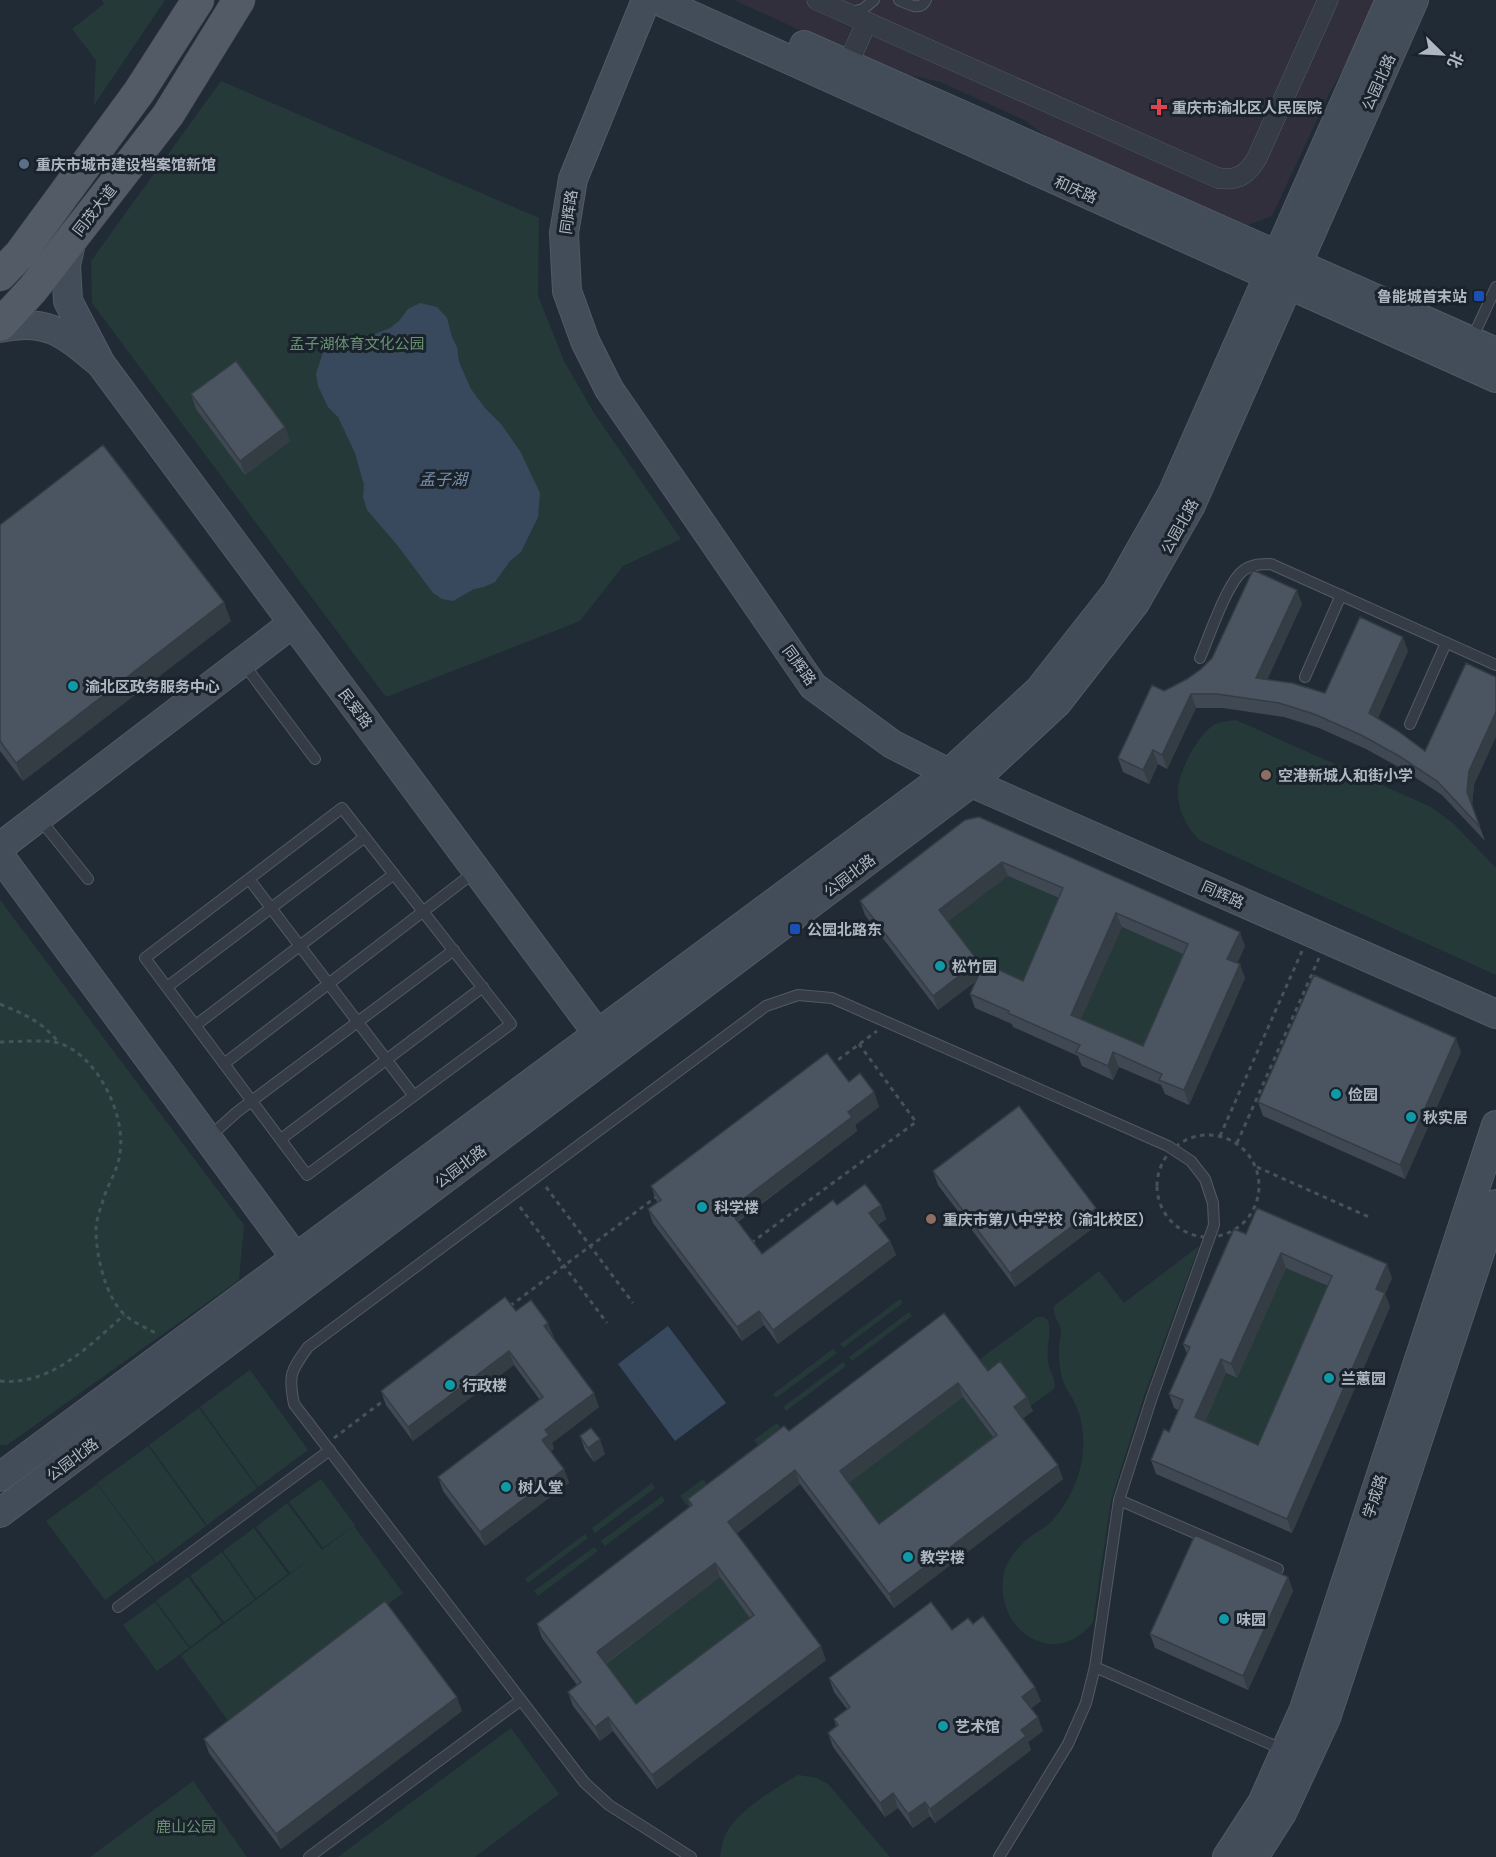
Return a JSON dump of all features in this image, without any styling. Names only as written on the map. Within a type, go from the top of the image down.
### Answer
[{"type":"main road","points":[[0,275],[20,254],[139,92],[198,0]]},
{"type":"main road","name":"同茂大道","points":[[0,326],[33,289],[168,115],[239,0]]},
{"type":"street","name":"同辉路","points":[[646,0],[573,179],[564,233],[567,291],[585,341],[609,389],[813,686],[892,744],[960,778],[1496,1014]]},
{"type":"street","name":"和庆路","points":[[657,0],[844,73],[1283,270],[1496,378]]},
{"type":"street","name":"和庆路","points":[[704,0],[844,73]]},
{"type":"street","points":[[817,0],[1218,178],[1229,179],[1240,177],[1250,170],[1257,158],[1321,2]]},
{"type":"street","name":"公园北路","points":[[0,1513],[603,1043],[960,778],[1057,703],[1135,603],[1191,505],[1390,0]]},
{"type":"street","name":"公园北路","points":[[1283,270],[1414,0]]},
{"type":"street","points":[[844,73],[867,22]]},
{"type":"street","points":[[72,239],[66,265],[68,301],[101,364]]},
{"type":"street","name":"和庆路","points":[[1283,270],[1484,346]]},
{"type":"street","points":[[0,326],[28,324],[57,331],[101,364]]},
{"type":"street","name":"民爱路","points":[[101,364],[603,1043]]},
{"type":"street","points":[[0,847],[292,623]]},
{"type":"street","points":[[0,855],[295,1257]]},
{"type":"street","name":"公园北路","points":[[0,1477],[295,1257],[603,1043]]},
{"type":"street","name":"学成路","points":[[1254,1857],[1282,1813],[1304,1709],[1496,1125]]},
{"type":"street","name":"学成路","points":[[1227,1857],[1296,1755],[1326,1718],[1496,1204]]},
{"type":"lane","points":[[847,13],[863,9],[874,0]]},
{"type":"lane","points":[[899,0],[920,7],[925,4],[926,0]]},
{"type":"lane","points":[[1484,346],[1495,293]]},
{"type":"lane","points":[[1200,658],[1234,578],[1246,568],[1258,563],[1271,564],[1496,665]]},
{"type":"lane","points":[[1305,678],[1341,595]]},
{"type":"lane","points":[[1410,724],[1446,643]]},
{"type":"lane","points":[[242,661],[315,759]]},
{"type":"lane","points":[[342,808],[394,874],[511,1024],[307,1175],[145,958],[342,808]]},
{"type":"lane","points":[[39,818],[88,879]]},
{"type":"lane","points":[[167,987],[365,837]]},
{"type":"lane","points":[[225,1063],[476,871]]},
{"type":"lane","points":[[196,1025],[394,874]]},
{"type":"lane","points":[[249,879],[414,1096]]},
{"type":"lane","points":[[208,1138],[252,1101],[454,950]]},
{"type":"lane","points":[[280,1139],[483,987]]},
{"type":"lane","points":[[691,1857],[609,1805],[584,1782],[294,1404],[290,1383],[295,1366],[308,1347],[766,1006],[798,995],[832,998],[1168,1146],[1191,1161],[1205,1179],[1213,1203],[1214,1225],[1152,1397],[1119,1500],[1095,1668],[1086,1703],[1068,1744],[999,1857]]},
{"type":"lane","points":[[118,1607],[328,1447]]},
{"type":"lane","points":[[1119,1500],[1278,1569]]},
{"type":"lane","points":[[1095,1668],[1296,1755]]},
{"type":"lane","points":[[309,1857],[521,1700]]},
{"type":"path","points":[[1220,1136],[1291,975]]},
{"type":"path","points":[[1237,1143],[1308,982]]},
{"type":"path","points":[[0,1004],[35,1019],[49,1030],[59,1043],[78,1054],[97,1073],[108,1094],[119,1124],[121,1150],[116,1172],[102,1201],[96,1230],[101,1266],[109,1291],[124,1315],[176,1346]]},
{"type":"path","points":[[822,1072],[888,1023]]},
{"type":"path","points":[[0,1042],[59,1043]]},
{"type":"path","points":[[749,1244],[916,1122],[860,1044]]},
{"type":"path","points":[[1255,1166],[1369,1217]]},
{"type":"path","points":[[507,1309],[665,1190]]},
{"type":"path","points":[[554,1197],[633,1303]]},
{"type":"path","points":[[527,1217],[607,1323]]},
{"type":"path","points":[[0,1381],[17,1383],[52,1373],[84,1350],[124,1315]]},
{"type":"path","points":[[328,1447],[392,1394]]},
{"type":"shaded area","name":"重庆市渝北区人民医院","points":[[734,0],[1379,0],[1366,30],[1329,94],[1272,216],[1243,227],[1063,149],[1024,120],[940,82],[887,70]]},
{"type":"green space","points":[[102,0],[165,0],[94,105],[96,60],[72,29],[104,4]]},
{"type":"green space","name":"孟子湖体育文化公园","points":[[221,81],[539,218],[538,296],[564,361],[594,413],[681,539],[623,566],[580,621],[386,697],[92,303],[91,261]]},
{"type":"green space","points":[[1236,720],[1431,807],[1454,824],[1496,868],[1496,975],[1199,840],[1186,823],[1181,810],[1178,796],[1179,781],[1186,762],[1204,733],[1218,723]]},
{"type":"green space","points":[[1008,876],[1068,902],[1026,999],[983,975],[936,903],[949,921]]},
{"type":"green space","points":[[0,900],[244,1225],[239,1280],[7,1445],[0,1445]]},
{"type":"green space","points":[[1122,927],[1193,958],[1148,1061],[1077,1029]]},
{"type":"green space","points":[[1199,1246],[1145,1393],[1111,1500],[1093,1622],[1077,1637],[1060,1644],[1043,1643],[1028,1636],[1015,1624],[1006,1608],[1003,1589],[1005,1569],[1010,1559],[1025,1541],[1048,1525],[1057,1515],[1074,1487],[1081,1464],[1082,1427],[1079,1412],[1062,1377],[1059,1354],[1061,1331],[1054,1313],[1054,1306],[1099,1271],[1124,1303]]},
{"type":"green space","points":[[1286,1267],[1338,1291],[1263,1459],[1198,1430],[1223,1372],[1236,1378]]},
{"type":"green space","points":[[900,1299],[903,1303],[843,1348],[840,1344]]},
{"type":"green space","points":[[909,1312],[912,1316],[852,1361],[849,1357]]},
{"type":"green space","points":[[1037,1317],[1048,1320],[1048,1360],[1055,1385],[1054,1389],[1029,1407],[993,1385],[976,1362]]},
{"type":"green space","points":[[833,1349],[837,1353],[776,1398],[773,1394]]},
{"type":"green space","points":[[843,1362],[846,1366],[786,1411],[783,1407]]},
{"type":"green space","points":[[250,1370],[308,1450],[258,1487],[200,1407]]},
{"type":"green space","points":[[963,1397],[1002,1449],[884,1538],[845,1486]]},
{"type":"green space","points":[[199,1408],[257,1488],[207,1525],[149,1445]]},
{"type":"green space","points":[[777,1423],[788,1438],[765,1455],[754,1440]]},
{"type":"green space","points":[[148,1446],[206,1526],[156,1563],[97,1483]]},
{"type":"green space","points":[[321,1479],[355,1525],[323,1548],[289,1502]]},
{"type":"green space","points":[[703,1479],[714,1494],[691,1511],[680,1496]]},
{"type":"green space","points":[[652,1483],[655,1488],[595,1533],[592,1528]]},
{"type":"green space","points":[[97,1484],[155,1563],[105,1600],[46,1521]]},
{"type":"green space","points":[[662,1496],[665,1501],[605,1546],[601,1541]]},
{"type":"green space","points":[[287,1503],[322,1550],[354,1526],[403,1593],[229,1722],[181,1656],[215,1630],[217,1633],[216,1630],[310,1559],[290,1573],[256,1527]]},
{"type":"green space","points":[[254,1528],[288,1574],[256,1598],[223,1551]]},
{"type":"green space","points":[[585,1534],[588,1538],[528,1583],[525,1579]]},
{"type":"green space","points":[[594,1547],[598,1551],[538,1596],[534,1591]]},
{"type":"green space","points":[[222,1552],[255,1599],[224,1622],[190,1576]]},
{"type":"green space","points":[[188,1577],[222,1623],[190,1647],[156,1601]]},
{"type":"green space","points":[[720,1577],[759,1629],[641,1718],[602,1666]]},
{"type":"green space","points":[[155,1602],[189,1648],[157,1671],[123,1625]]},
{"type":"green space","points":[[511,1728],[559,1794],[475,1857],[338,1857]]},
{"type":"green space","points":[[798,1775],[817,1778],[828,1784],[890,1857],[720,1857],[724,1838],[737,1819],[756,1802]]},
{"type":"green space","name":"鹿山公园","points":[[193,1781],[247,1857],[90,1857]]},
{"type":"water","name":"孟子湖","points":[[420,303],[437,307],[447,318],[457,347],[459,362],[471,389],[501,424],[520,451],[540,493],[538,517],[521,552],[510,561],[495,582],[474,589],[453,601],[442,599],[433,593],[398,546],[367,510],[363,497],[364,485],[355,453],[338,417],[328,407],[318,386],[316,374],[323,352],[335,346],[347,346],[390,328],[408,309]]},
{"type":"water","points":[[668,1326],[726,1403],[675,1441],[618,1364]]},
{"type":"building","points":[[236,361],[285,427],[240,461],[191,394]]},
{"type":"building","name":"渝北区政务服务中心","points":[[103,445],[224,602],[16,763],[0,741],[0,525]]},
{"type":"building","points":[[1253,570],[1297,590],[1256,678],[1292,683],[1325,693],[1360,617],[1403,637],[1369,713],[1425,751],[1466,663],[1496,677],[1496,712],[1469,771],[1467,792],[1480,827],[1437,781],[1399,756],[1361,735],[1314,714],[1279,703],[1217,694],[1191,694],[1162,755],[1153,750],[1143,770],[1118,758],[1152,685],[1164,691],[1187,679],[1212,658]]},
{"type":"building","name":"松竹园","points":[[979,817],[1240,932],[1227,959],[1240,964],[1184,1090],[1159,1080],[1162,1074],[1113,1052],[1108,1066],[1076,1052],[1080,1045],[970,994],[984,963],[1023,981],[1063,888],[1002,862],[939,910],[978,961],[933,996],[860,901],[965,820]],"holes":[[[1116,913],[1188,944],[1143,1046],[1071,1015]]]},
{"type":"building","points":[[1314,975],[1456,1038],[1400,1165],[1258,1102]]},
{"type":"building","name":"科学楼","points":[[827,1053],[849,1082],[860,1073],[874,1092],[848,1112],[852,1117],[729,1210],[762,1254],[833,1200],[837,1205],[865,1184],[881,1205],[869,1213],[890,1241],[773,1330],[759,1311],[737,1327],[648,1209],[661,1200],[651,1186]]},
{"type":"building","points":[[1019,1106],[1096,1208],[1010,1273],[933,1171]]},
{"type":"building","name":"兰蕙园","points":[[1257,1208],[1387,1264],[1376,1289],[1385,1293],[1287,1519],[1151,1460],[1164,1429],[1169,1432],[1183,1400],[1169,1394],[1190,1347],[1183,1344],[1234,1229],[1246,1234]],"holes":[[[1281,1253],[1332,1276],[1258,1445],[1195,1417],[1221,1359],[1231,1364]]]},
{"type":"building","points":[[505,1297],[516,1311],[531,1300],[548,1323],[544,1326],[594,1393],[545,1430],[549,1435],[542,1440],[564,1469],[480,1532],[438,1477],[543,1397],[509,1351],[408,1427],[381,1391]]},
{"type":"building","name":"教学楼","points":[[944,1313],[988,1371],[1000,1361],[1027,1397],[1014,1407],[1058,1465],[889,1594],[795,1470],[728,1522],[821,1646],[652,1775],[608,1717],[595,1727],[568,1692],[581,1682],[537,1624],[692,1505],[688,1499],[784,1426],[789,1431]],"holes":[[[958,1383],[997,1435],[879,1524],[840,1471]],[[715,1563],[754,1615],[636,1704],[597,1652]]]},
{"type":"building","points":[[591,1428],[600,1439],[588,1448],[580,1436]]},
{"type":"building","name":"味园","points":[[1195,1535],[1288,1577],[1243,1676],[1150,1634]]},
{"type":"building","points":[[385,1601],[457,1697],[276,1834],[204,1739]]},
{"type":"building","name":"艺术馆","points":[[931,1602],[952,1630],[968,1618],[973,1624],[983,1616],[1035,1687],[1022,1697],[1038,1717],[1021,1730],[1026,1736],[930,1809],[925,1802],[908,1814],[893,1793],[880,1803],[828,1733],[838,1725],[834,1719],[850,1707],[829,1678]]},
{"type":"place","name":"重庆市渝北区人民医院","points":[[1159,107]]},
{"type":"place","name":"重庆市城市建设档案馆新馆","points":[[24,164]]},
{"type":"place","name":"鲁能城首末站","points":[[1479,296]]},
{"type":"place","name":"渝北区政务服务中心","points":[[73,686]]},
{"type":"place","name":"空港新城人和街小学","points":[[1266,775]]},
{"type":"place","name":"公园北路东","points":[[795,929]]},
{"type":"place","name":"松竹园","points":[[940,966]]},
{"type":"place","name":"俭园","points":[[1336,1094]]},
{"type":"place","name":"秋实居","points":[[1411,1117]]},
{"type":"place","name":"科学楼","points":[[702,1207]]},
{"type":"place","name":"重庆市第八中学校（渝北校区）","points":[[931,1219]]},
{"type":"place","name":"兰蕙园","points":[[1329,1378]]},
{"type":"place","name":"行政楼","points":[[450,1385]]},
{"type":"place","name":"树人堂","points":[[506,1487]]},
{"type":"place","name":"教学楼","points":[[908,1557]]},
{"type":"place","name":"味园","points":[[1224,1619]]},
{"type":"place","name":"艺术馆","points":[[943,1726]]}]
